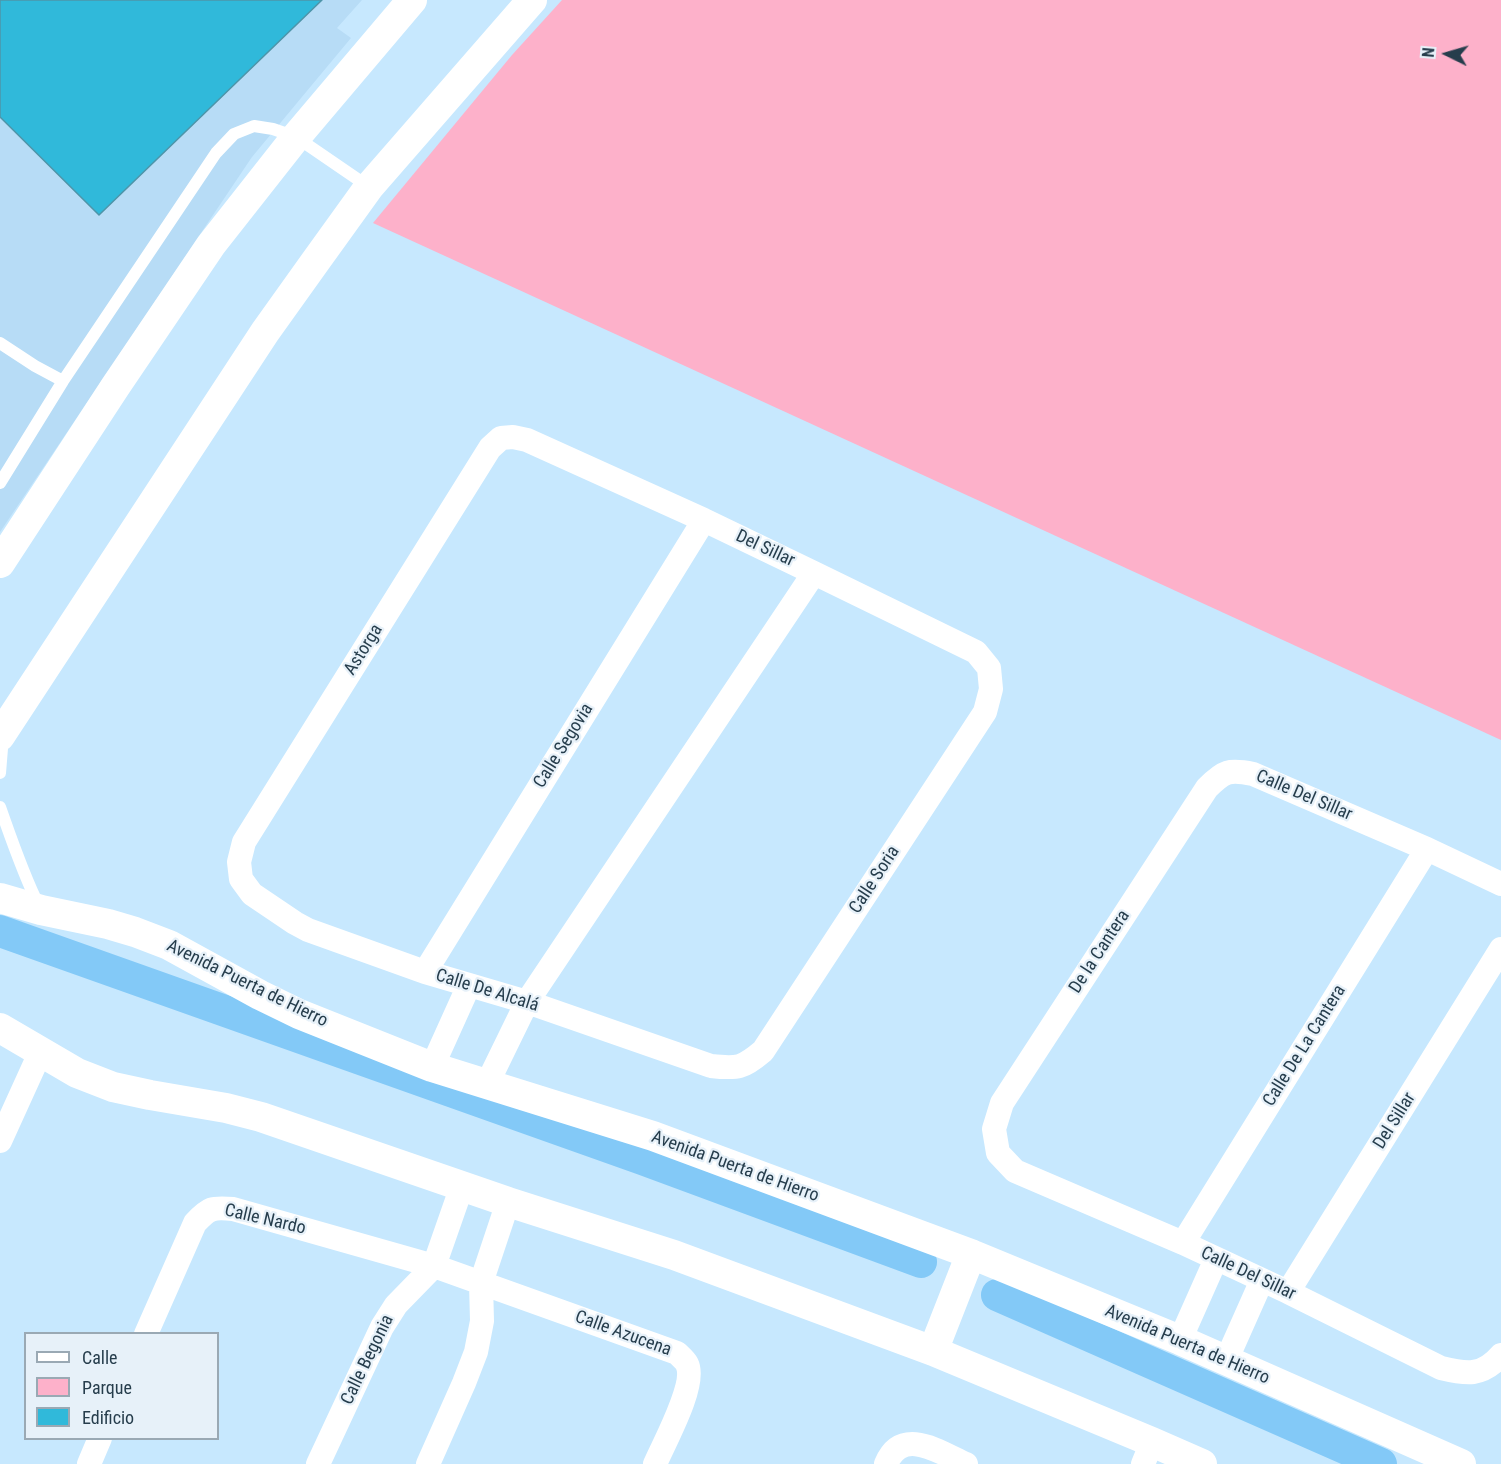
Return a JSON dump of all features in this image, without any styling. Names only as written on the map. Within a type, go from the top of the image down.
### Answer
[{"type":"street","points":[[0,563],[211,245],[296,137],[412,0]]},
{"type":"street","points":[[2,734],[265,332],[369,187],[532,0]]},
{"type":"street","name":"Del Sillar","points":[[513,437],[527,440],[704,520],[976,652],[989,669],[991,689]]},
{"type":"street","name":"Astorga","points":[[241,879],[239,862],[244,842],[490,448],[501,438],[513,437]]},
{"type":"street","name":"Calle Segovia","points":[[425,972],[704,520]]},
{"type":"street","points":[[487,1084],[527,1002],[814,573]]},
{"type":"street","name":"Calle Soria","points":[[749,1064],[764,1051],[985,712],[991,689]]},
{"type":"street","name":"Calle Del Sillar","points":[[1237,771],[1253,774],[1427,849],[1501,884]]},
{"type":"street","name":"De la Cantera","points":[[998,1153],[994,1129],[1002,1103],[1207,788],[1221,774],[1237,771]]},
{"type":"street","name":"Calle De La Cantera","points":[[1183,1243],[1427,849]]},
{"type":"street","name":"Calle De Alcalá","points":[[241,879],[252,894],[308,930],[425,972],[527,1002],[711,1066],[730,1068],[749,1064]]},
{"type":"street","name":"Avenida Puerta de Hierro","points":[[0,898],[135,932],[168,945],[300,1014],[432,1067],[653,1136],[971,1254],[1180,1340],[1461,1464]]},
{"type":"street","name":"Del Sillar","points":[[1288,1292],[1501,949]]},
{"type":"street","points":[[432,1067],[469,985]]},
{"type":"street","points":[[0,1028],[77,1073],[113,1087],[226,1108],[261,1117],[508,1202],[674,1255],[933,1351],[1148,1453],[1200,1464]]},
{"type":"street","points":[[0,1141],[40,1053]]},
{"type":"street","name":"Calle Del Sillar","points":[[998,1153],[1015,1171],[1183,1243],[1441,1368],[1464,1373],[1483,1370],[1501,1356]]},
{"type":"street","points":[[444,1270],[462,1186]]},
{"type":"street","points":[[428,1464],[476,1352],[482,1321],[481,1283],[508,1202]]},
{"type":"street","name":"Calle Nardo","points":[[147,1332],[195,1223],[206,1211],[220,1208],[233,1209],[444,1270]]},
{"type":"street","points":[[933,1351],[971,1254]]},
{"type":"street","points":[[1180,1340],[1216,1259]]},
{"type":"street","name":"Calle Azucena","points":[[444,1270],[677,1353],[687,1363],[689,1377],[687,1392],[655,1464]]},
{"type":"street","name":"Calle Begonia","points":[[318,1464],[382,1327],[396,1305],[444,1270]]},
{"type":"street","points":[[1226,1361],[1262,1280]]},
{"type":"street","points":[[89,1464],[99,1440]]},
{"type":"street","points":[[886,1464],[898,1446],[911,1443],[924,1446],[966,1464]]},
{"type":"lane","points":[[0,483],[63,381],[216,153],[234,134],[254,126],[273,129],[296,137],[369,187]]},
{"type":"lane","points":[[0,343],[63,381]]},
{"type":"lane","points":[[0,773],[2,734]]},
{"type":"lane","points":[[0,807],[23,873],[41,910]]},
{"type":"shaded area","points":[[0,0],[362,0],[337,28],[351,38],[252,157],[0,532]]},
{"type":"green space","points":[[562,0],[1501,0],[1501,740],[373,223],[512,55]]},
{"type":"building","points":[[0,0],[322,0],[99,215],[0,117]]},
{"type":"waterway","points":[[0,931],[642,1159],[921,1262]]},
{"type":"waterway","points":[[997,1295],[1381,1464]]}]
